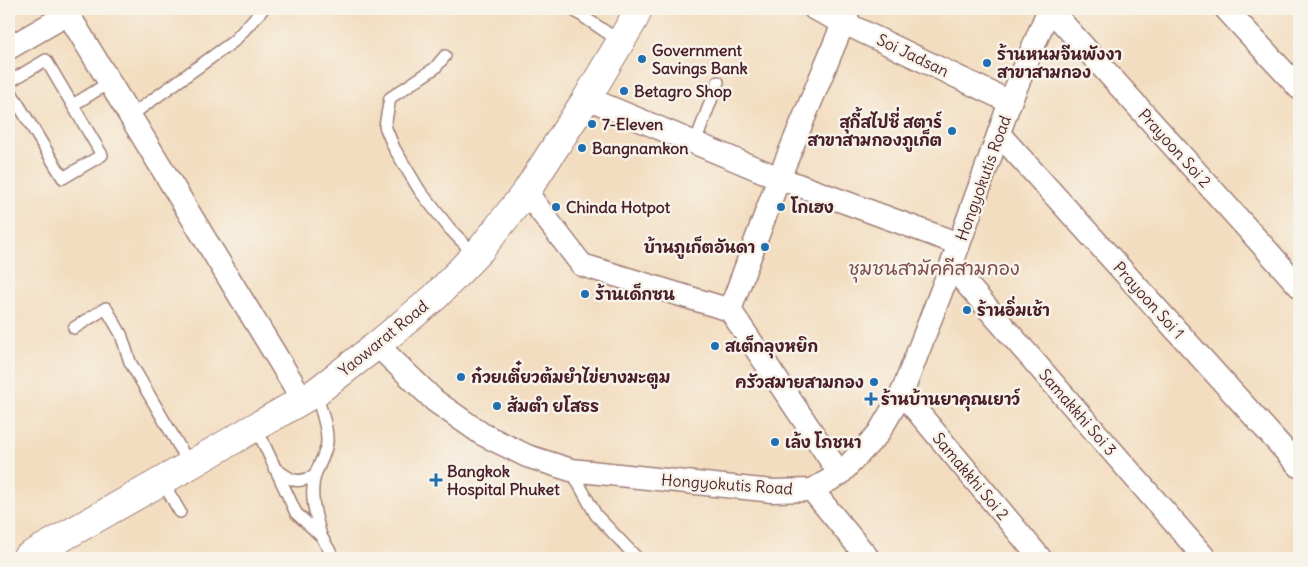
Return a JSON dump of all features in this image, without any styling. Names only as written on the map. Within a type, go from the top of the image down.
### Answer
[{"type":"main road","name":"Yaowarat Road","points":[[26,558],[309,396],[377,346],[435,297],[475,255],[526,192],[587,98],[621,42],[638,9]]},
{"type":"street","name":"Soi Jadsan","points":[[815,9],[846,15],[1010,102]]},
{"type":"street","name":"Hongyokutis Road","points":[[377,346],[435,401],[482,434],[527,456],[572,470],[772,491],[812,490],[840,474],[878,434],[902,394],[951,266],[1010,102],[1050,9]]},
{"type":"street","name":"Prayoon Soi 2","points":[[1050,9],[1299,286]]},
{"type":"street","points":[[1226,9],[1299,88]]},
{"type":"street","points":[[9,48],[67,11],[130,116],[309,396]]},
{"type":"street","points":[[730,310],[779,178],[846,15]]},
{"type":"street","points":[[587,98],[779,178],[959,244]]},
{"type":"street","name":"Prayoon Soi 1","points":[[999,134],[1299,466]]},
{"type":"street","points":[[526,192],[582,265],[730,310],[840,474]]},
{"type":"street","name":"Samakkhi Soi 3","points":[[951,266],[1205,558]]},
{"type":"street","name":"Samakkhi Soi 2","points":[[902,394],[1040,558]]},
{"type":"street","points":[[812,490],[868,558]]},
{"type":"street","points":[[844,529],[855,558]]},
{"type":"lane","points":[[130,116],[234,41],[263,9]]},
{"type":"lane","points":[[572,9],[621,42]]},
{"type":"lane","points":[[445,56],[435,68],[390,98],[385,126],[394,148],[420,191],[450,229],[475,255]]},
{"type":"lane","points":[[9,82],[46,60],[102,156],[63,178],[9,88]]},
{"type":"lane","points":[[73,105],[110,82]]},
{"type":"lane","points":[[695,143],[718,82]]},
{"type":"lane","points":[[74,328],[106,308],[121,334],[130,362],[190,465]]},
{"type":"lane","points":[[309,396],[326,428],[327,442],[315,476],[313,502],[321,536]]},
{"type":"lane","points":[[256,427],[296,513],[321,536],[334,558]]},
{"type":"lane","points":[[274,468],[296,482],[315,476]]},
{"type":"lane","points":[[572,470],[596,516],[637,558]]},
{"type":"lane","points":[[162,481],[180,512]]},
{"type":"place","name":"Government Savings Bank","points":[[642,59]]},
{"type":"place","name":"ร้านหนมจีนพังงา สาขาสามกอง","points":[[987,63]]},
{"type":"place","name":"Betagro Shop","points":[[624,91]]},
{"type":"place","name":"7-Eleven","points":[[592,124]]},
{"type":"place","name":"สุกี้สไปซี่ สตาร์ สาขาสามกองภูเก็ต","points":[[952,131]]},
{"type":"place","name":"Bangnamkon","points":[[582,148]]},
{"type":"place","name":"Chinda Hotpot","points":[[556,207]]},
{"type":"place","name":"โกเฮง","points":[[781,207]]},
{"type":"place","name":"บ้านภูเก็ตอันดา","points":[[765,247]]},
{"type":"place","name":"ร้านเด็กซน","points":[[585,294]]},
{"type":"place","name":"ร้านอิ่มเช้า","points":[[967,310]]},
{"type":"place","name":"สเต็กลุงหยิก","points":[[715,346]]},
{"type":"place","name":"ก๋วยเตี๋ยวต้มยำไข่ยางมะตูม","points":[[461,377]]},
{"type":"place","name":"ครัวสมายสามกอง","points":[[874,382]]},
{"type":"place","name":"ร้านบ้านยาคุณเยาว์","points":[[871,399]]},
{"type":"place","name":"ส้มตำ ยโสธร","points":[[497,406]]},
{"type":"place","name":"เล้ง โภชนา","points":[[775,442]]},
{"type":"place","name":"Bangkok Hospital Phuket","points":[[436,480]]},
{"type":"district","name":"ชุมชนสามัคคีสามกอง","points":[[934,268]]}]
